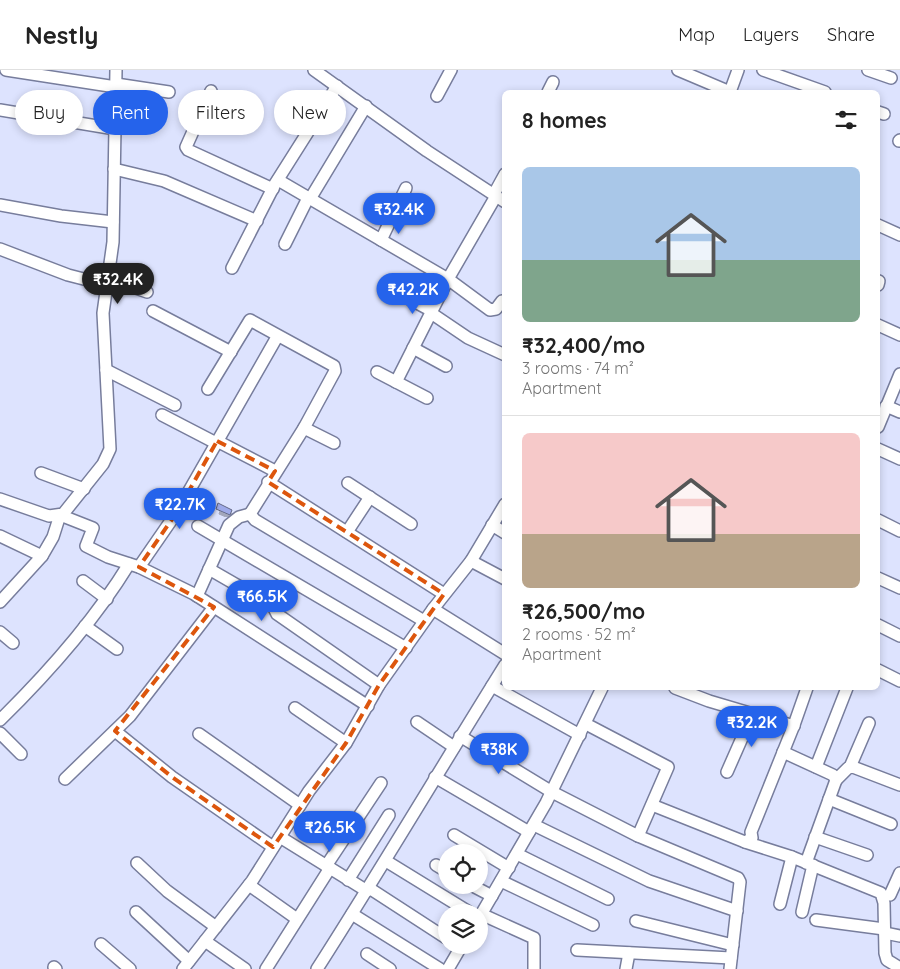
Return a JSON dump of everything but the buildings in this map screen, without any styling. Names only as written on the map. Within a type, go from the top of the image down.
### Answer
[{"type":"street","points":[[6,70],[169,92]]},
{"type":"street","points":[[116,70],[116,90]]},
{"type":"street","points":[[314,70],[328,74],[337,86],[427,151],[498,197]]},
{"type":"street","points":[[437,96],[452,70]]},
{"type":"street","points":[[678,70],[697,74],[726,90]]},
{"type":"street","points":[[731,90],[738,70]]},
{"type":"street","points":[[764,70],[784,74],[820,90]]},
{"type":"street","points":[[868,70],[890,78]]},
{"type":"street","points":[[232,268],[275,185],[337,86]]},
{"type":"street","points":[[285,244],[309,198],[366,106]]},
{"type":"street","points":[[0,110],[93,125]]},
{"type":"street","points":[[0,602],[42,556],[53,537],[60,515],[84,489],[103,464],[110,449],[104,313],[113,222],[115,135]]},
{"type":"street","points":[[192,135],[186,147],[309,198],[448,279],[490,310],[496,309],[502,301]]},
{"type":"street","points":[[114,169],[164,181],[257,220]]},
{"type":"street","points":[[396,382],[448,279],[498,197],[502,184]]},
{"type":"street","points":[[381,240],[406,188]]},
{"type":"street","points":[[0,205],[61,216],[113,222]]},
{"type":"street","points":[[880,226],[900,235]]},
{"type":"street","points":[[0,249],[68,275],[108,282],[147,292]]},
{"type":"street","points":[[406,297],[432,312],[468,338],[502,353]]},
{"type":"street","points":[[153,311],[230,352]]},
{"type":"street","points":[[197,596],[222,540],[234,520],[250,514],[268,482],[304,428],[335,368],[249,320],[208,389]]},
{"type":"street","points":[[880,326],[900,335]]},
{"type":"street","points":[[0,720],[36,685],[177,512],[277,336]]},
{"type":"street","points":[[413,348],[446,366]]},
{"type":"street","points":[[106,370],[175,406]]},
{"type":"street","points":[[377,372],[426,398]]},
{"type":"street","points":[[880,422],[900,374]]},
{"type":"street","points":[[886,406],[900,412]]},
{"type":"street","points":[[162,414],[276,471]]},
{"type":"street","points":[[304,428],[334,444]]},
{"type":"street","points":[[880,450],[900,459]]},
{"type":"street","points":[[42,473],[84,489]]},
{"type":"street","points":[[268,482],[444,594]]},
{"type":"street","points":[[348,484],[411,524]]},
{"type":"street","points":[[347,532],[370,497]]},
{"type":"street","points":[[0,499],[49,516],[60,515],[93,528],[86,546],[134,565],[197,596],[368,706]]},
{"type":"street","points":[[136,912],[186,965],[249,885],[300,804],[346,743],[379,684],[444,594],[471,561],[502,509]]},
{"type":"street","points":[[250,514],[255,520],[424,621]]},
{"type":"street","points":[[880,521],[900,531]]},
{"type":"street","points":[[492,525],[502,530]]},
{"type":"street","points":[[198,526],[406,648]]},
{"type":"street","points":[[0,536],[42,556]]},
{"type":"street","points":[[471,561],[502,577]]},
{"type":"street","points":[[209,569],[274,606],[276,614],[379,684]]},
{"type":"street","points":[[880,579],[900,588]]},
{"type":"street","points":[[83,581],[107,599]]},
{"type":"street","points":[[65,779],[116,731],[140,705],[214,607]]},
{"type":"street","points":[[433,609],[502,652]]},
{"type":"street","points":[[85,626],[116,649]]},
{"type":"street","points":[[880,626],[900,636]]},
{"type":"street","points":[[0,632],[13,643]]},
{"type":"street","points":[[317,969],[386,861],[435,777],[502,670]]},
{"type":"street","points":[[880,671],[900,681]]},
{"type":"street","points":[[492,686],[580,735]]},
{"type":"street","points":[[487,904],[552,792],[601,690]]},
{"type":"street","points":[[680,690],[709,701],[794,726]]},
{"type":"street","points":[[745,842],[752,838],[751,832],[794,726],[806,690]]},
{"type":"street","points":[[816,767],[847,690]]},
{"type":"street","points":[[294,708],[346,743]]},
{"type":"street","points":[[727,772],[753,714]]},
{"type":"street","points":[[417,722],[454,747]]},
{"type":"street","points":[[802,912],[815,837],[836,780],[850,767],[869,723]]},
{"type":"street","points":[[586,724],[666,765],[668,772],[638,836]]},
{"type":"street","points":[[116,731],[172,777],[273,848]]},
{"type":"street","points":[[0,733],[21,754]]},
{"type":"street","points":[[199,734],[300,804]]},
{"type":"street","points":[[460,736],[552,792],[638,836],[738,878],[740,882],[731,964],[629,953],[577,950]]},
{"type":"street","points":[[783,752],[833,775],[836,780]]},
{"type":"street","points":[[850,767],[900,785]]},
{"type":"street","points":[[435,777],[532,829],[649,880],[737,912]]},
{"type":"street","points":[[266,969],[381,784]]},
{"type":"street","points":[[829,799],[891,824]]},
{"type":"street","points":[[652,805],[745,842],[792,857],[890,895]]},
{"type":"street","points":[[348,880],[389,815]]},
{"type":"street","points":[[454,835],[509,868]]},
{"type":"street","points":[[280,837],[438,933]]},
{"type":"street","points":[[815,837],[867,855]]},
{"type":"street","points":[[517,854],[608,899]]},
{"type":"street","points":[[780,904],[792,857]]},
{"type":"street","points":[[386,861],[456,904]]},
{"type":"street","points":[[137,863],[167,891],[216,927]]},
{"type":"street","points":[[900,872],[884,904],[884,964],[900,968]]},
{"type":"street","points":[[502,881],[593,925]]},
{"type":"street","points":[[249,885],[297,919]]},
{"type":"street","points":[[488,894],[492,896]]},
{"type":"street","points":[[352,914],[440,969]]},
{"type":"street","points":[[488,919],[534,938],[536,943],[534,969]]},
{"type":"street","points":[[816,920],[884,931],[900,936]]},
{"type":"street","points":[[636,921],[733,945]]},
{"type":"street","points":[[205,941],[245,969]]},
{"type":"street","points":[[102,944],[130,969]]},
{"type":"street","points":[[626,969],[629,953]]},
{"type":"street","points":[[367,954],[390,969]]},
{"type":"street","points":[[448,969],[456,954]]},
{"type":"highlighted area","points":[[217,441],[275,471],[268,482],[444,594],[379,685],[346,743],[273,847],[172,777],[115,731],[214,607],[139,567],[177,512]]}]
